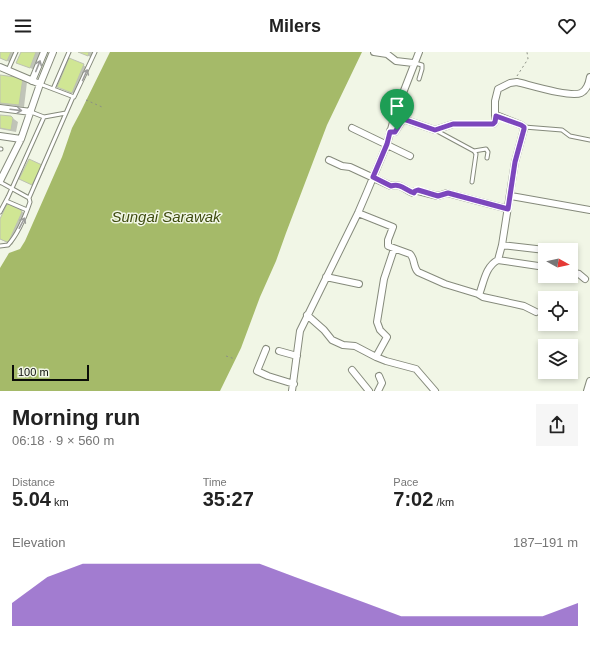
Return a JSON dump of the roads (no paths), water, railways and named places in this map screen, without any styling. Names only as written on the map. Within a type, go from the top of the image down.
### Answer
[{"type":"street","points":[[32,80],[44,52]]},
{"type":"street","points":[[0,181],[21,139],[52,52]]},
{"type":"street","points":[[374,52],[387,54],[396,61],[414,63]]},
{"type":"street","points":[[292,391],[300,331],[358,213],[387,144],[396,111],[414,63],[416,53]]},
{"type":"street","points":[[0,67],[40,84]]},
{"type":"street","points":[[390,132],[395,132],[403,119],[435,130],[453,124],[493,124],[496,116],[495,101],[498,89],[513,82],[568,94],[580,93],[586,89],[590,81]]},
{"type":"street","points":[[0,108],[31,112]]},
{"type":"street","points":[[496,116],[524,127],[515,162],[511,196],[498,260]]},
{"type":"street","points":[[352,128],[410,156]]},
{"type":"street","points":[[0,136],[21,139]]},
{"type":"street","points":[[329,160],[342,166],[350,167],[391,186],[396,184],[400,185],[414,193],[418,190],[438,196],[448,193],[508,209]]},
{"type":"street","points":[[511,196],[590,210]]},
{"type":"street","points":[[358,213],[393,227],[387,243],[388,246],[410,254],[415,269],[418,272],[445,284],[478,294],[483,297],[524,306],[536,312]]},
{"type":"street","points":[[502,245],[538,249]]},
{"type":"street","points":[[376,357],[387,337],[386,334],[380,330],[377,322],[384,279],[394,249]]},
{"type":"street","points":[[478,294],[489,267],[498,260],[538,266]]},
{"type":"street","points":[[578,274],[585,279]]},
{"type":"street","points":[[326,278],[359,284]]},
{"type":"street","points":[[307,316],[324,330],[332,340],[343,345],[355,346],[386,361],[416,369],[435,391]]},
{"type":"street","points":[[266,349],[257,371],[294,384]]},
{"type":"street","points":[[279,351],[297,356]]},
{"type":"street","points":[[352,370],[369,391]]},
{"type":"street","points":[[378,391],[382,383],[379,376]]},
{"type":"street","points":[[587,391],[590,381]]},
{"type":"lane","points":[[8,70],[16,52]]},
{"type":"lane","points":[[53,89],[69,52]]},
{"type":"lane","points":[[0,246],[8,246],[26,217],[30,202],[28,198],[73,97],[75,96],[95,52]]},
{"type":"lane","points":[[414,63],[420,63],[422,65],[419,78]]},
{"type":"lane","points":[[40,84],[73,97]]},
{"type":"lane","points":[[31,112],[44,117],[66,113]]},
{"type":"lane","points":[[0,212],[12,189],[44,117]]},
{"type":"lane","points":[[524,127],[562,130],[570,136],[590,140]]},
{"type":"lane","points":[[435,130],[474,151],[486,149],[488,152],[487,158]]},
{"type":"lane","points":[[472,182],[476,154],[474,151]]},
{"type":"lane","points":[[0,181],[28,198]]},
{"type":"lane","points":[[6,201],[27,210]]},
{"type":"water","name":"Sungai Sarawak","points":[[110,52],[362,52],[327,125],[276,261],[260,297],[241,348],[220,391],[0,391],[0,268],[9,253],[20,249],[25,241],[62,157],[72,128]]}]
